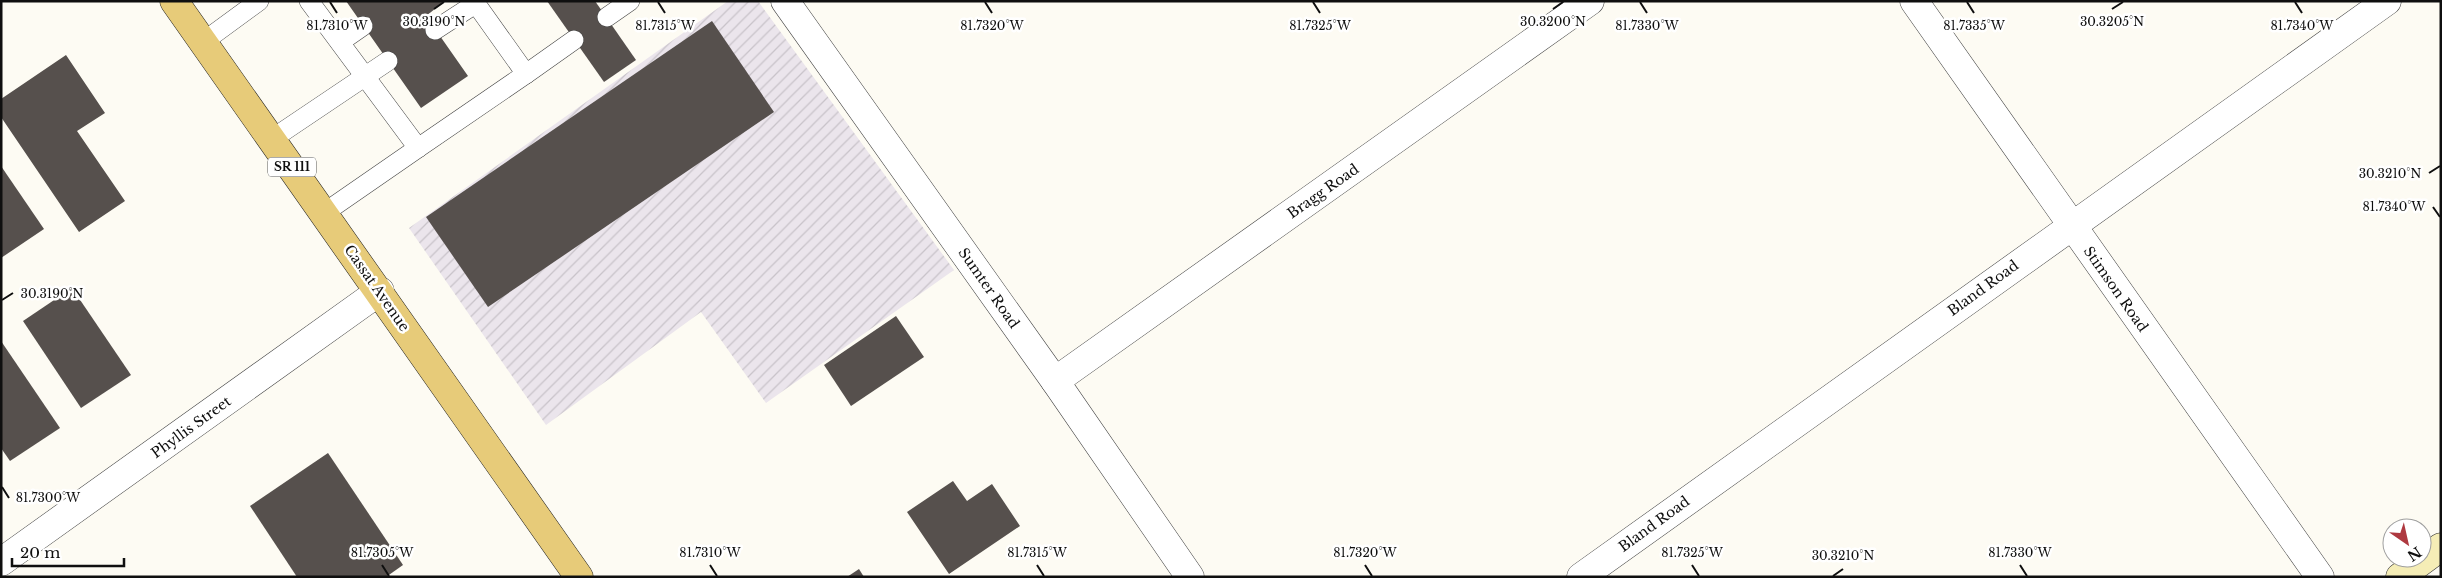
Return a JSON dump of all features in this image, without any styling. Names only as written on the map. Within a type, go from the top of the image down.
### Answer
[{"type":"main road","name":"Cassat Avenue","points":[[174,1],[380,291],[579,577]]},
{"type":"street","name":"Sumter Road","points":[[786,1],[1055,381],[1190,577]]},
{"type":"street","name":"Bragg Road","points":[[1055,381],[1590,1]]},
{"type":"street","name":"Stimson Road","points":[[1914,1],[2320,577]]},
{"type":"street","name":"Bland Road","points":[[1581,577],[2387,1]]},
{"type":"street","name":"Phyllis Street","points":[[1,562],[380,291]]},
{"type":"street","points":[[2400,577],[2441,548]]},
{"type":"lane","points":[[203,42],[259,1]]},
{"type":"lane","points":[[309,1],[418,148]]},
{"type":"lane","points":[[606,17],[630,1]]},
{"type":"lane","points":[[435,30],[474,2],[526,74]]},
{"type":"lane","points":[[340,42],[363,26]]},
{"type":"lane","points":[[324,213],[574,40]]},
{"type":"lane","points":[[272,139],[388,61]]},
{"type":"shaded area","points":[[728,1],[758,1],[954,270],[766,403],[701,312],[546,425],[409,228]]},
{"type":"building","points":[[346,1],[445,1],[426,16],[468,76],[421,108]]},
{"type":"building","points":[[547,1],[595,1],[636,60],[604,82]]},
{"type":"building","points":[[712,21],[774,112],[488,307],[426,217]]},
{"type":"building","points":[[66,55],[105,113],[77,131],[125,201],[79,232],[1,117],[1,99]]},
{"type":"building","points":[[1,166],[44,229],[1,258]]},
{"type":"building","points":[[72,288],[131,375],[81,408],[23,321]]},
{"type":"building","points":[[896,316],[924,357],[851,406],[824,365]]},
{"type":"building","points":[[1,341],[60,428],[10,461],[1,448]]},
{"type":"building","points":[[328,453],[403,565],[386,577],[297,577],[250,506]]},
{"type":"building","points":[[953,481],[967,501],[992,484],[1020,526],[949,574],[907,512]]},
{"type":"building","points":[[859,569],[864,577],[847,577]]}]
